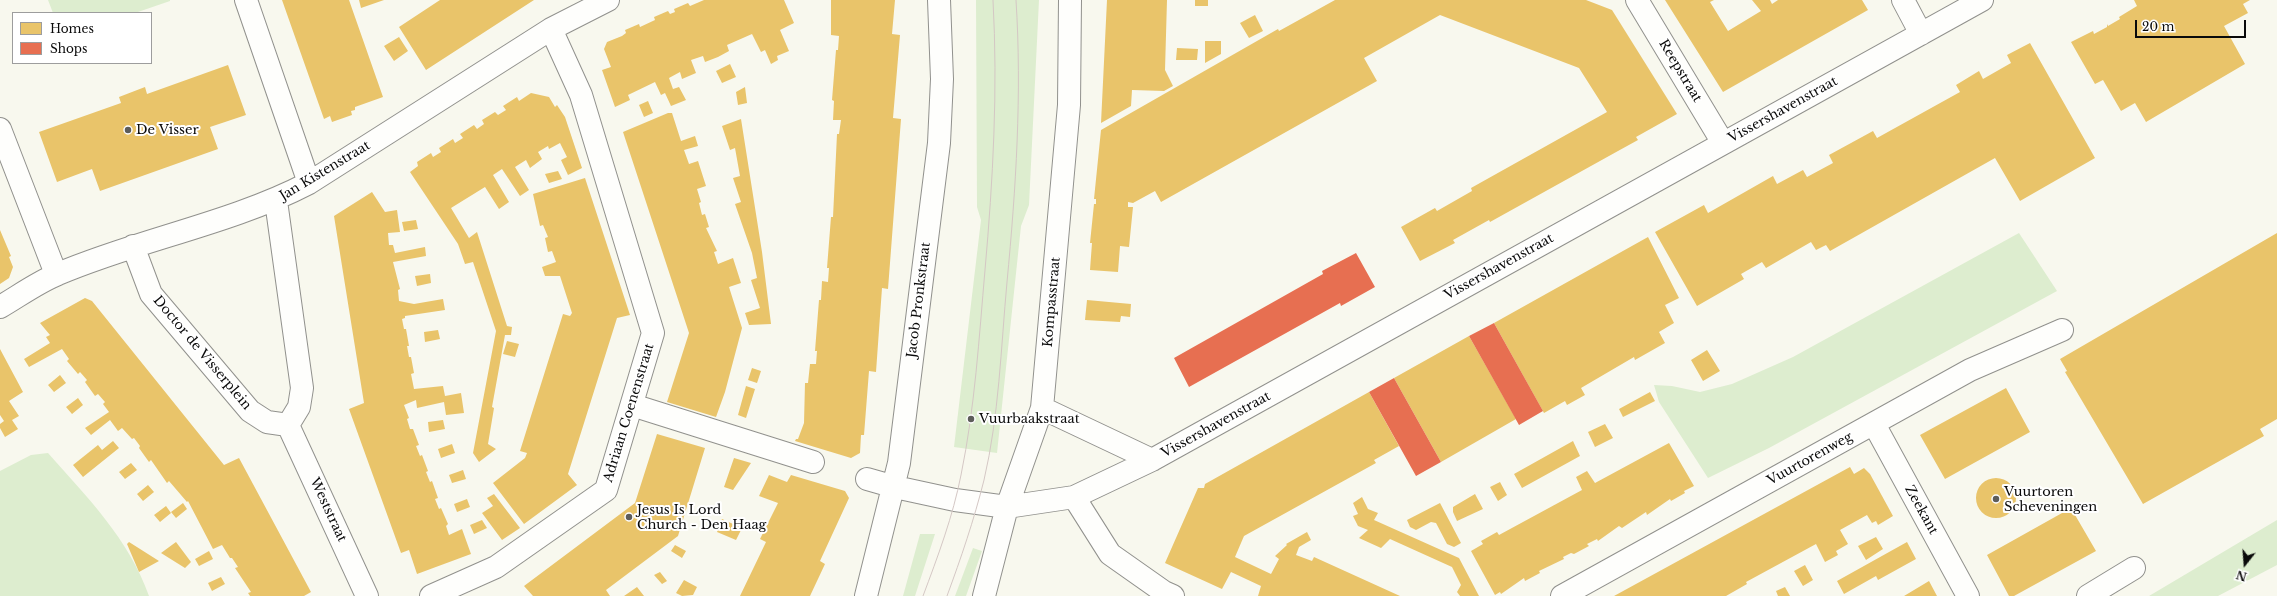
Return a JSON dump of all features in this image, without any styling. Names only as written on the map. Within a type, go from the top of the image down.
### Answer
[{"type":"street","points":[[246,0],[309,183]]},
{"type":"street","name":"Jan Kistenstraat","points":[[0,308],[56,274],[132,246],[276,201],[309,183],[551,28],[608,0]]},
{"type":"street","name":"Jacob Pronkstraat","points":[[866,596],[895,487],[939,143],[942,79],[939,0]]},
{"type":"street","name":"Kompasstraat","points":[[984,596],[1007,507],[1042,408],[1069,105],[1070,0]]},
{"type":"street","name":"Reepstraat","points":[[1637,0],[1723,143]]},
{"type":"street","points":[[1903,0],[1921,34]]},
{"type":"street","name":"Vissershavenstraat","points":[[1007,507],[1074,497],[1152,460],[1982,0]]},
{"type":"street","name":"Adriaan Coenenstraat","points":[[431,596],[496,568],[606,490],[653,333],[581,95],[551,28]]},
{"type":"street","points":[[0,129],[56,274]]},
{"type":"street","points":[[276,201],[280,219],[302,388],[299,407],[288,425]]},
{"type":"street","name":"Doctor de Visserplein","points":[[132,246],[151,294],[250,411],[267,422],[288,425]]},
{"type":"street","name":"Vuurtorenweg","points":[[1562,596],[1970,370],[2062,330]]},
{"type":"street","points":[[632,405],[813,462]]},
{"type":"street","points":[[1042,408],[1152,460]]},
{"type":"street","name":"Zeekant","points":[[1874,424],[1968,596]]},
{"type":"street","name":"Weststraat","points":[[288,425],[367,596]]},
{"type":"street","points":[[867,479],[895,487],[955,500],[1007,507]]},
{"type":"street","points":[[1074,497],[1110,554],[1173,596]]},
{"type":"street","points":[[2088,596],[2134,568]]},
{"type":"green space","points":[[48,0],[170,0],[138,12],[53,12]]},
{"type":"green space","points":[[976,0],[1039,0],[1029,205],[1021,226],[997,453],[954,447],[981,220],[977,207]]},
{"type":"green space","points":[[2019,233],[2057,291],[1769,448],[1708,478],[1659,402],[1654,385],[1672,386],[1700,392],[1732,384],[1793,357]]},
{"type":"green space","points":[[48,453],[92,503],[119,537],[141,575],[149,596],[0,596],[0,471],[31,455]]},
{"type":"green space","points":[[2277,520],[2277,565],[2218,596],[2149,596]]},
{"type":"green space","points":[[920,534],[935,534],[915,596],[903,596]]},
{"type":"green space","points":[[973,548],[982,551],[966,596],[955,596]]},
{"type":"building: Homes","points":[[282,0],[349,0],[383,97],[355,107],[355,110],[351,111],[352,115],[332,122],[330,116],[324,119]]},
{"type":"building: Homes","points":[[359,0],[384,0],[361,8]]},
{"type":"building: Homes","points":[[440,0],[534,0],[426,70],[399,27]]},
{"type":"building: Homes","points":[[704,0],[784,0],[794,23],[780,30],[789,51],[777,56],[778,60],[771,64],[765,50],[761,52],[752,34],[727,45],[729,51],[718,57],[705,62],[703,56],[691,60],[696,73],[682,79],[680,72],[669,78],[673,89],[679,87],[686,100],[671,106],[665,93],[661,95],[655,82],[628,95],[630,100],[615,107],[602,70],[611,67],[604,49],[607,42],[622,36],[626,33],[625,30],[639,24],[640,27],[655,20],[654,17],[668,11],[670,14],[675,12],[674,9],[688,3],[690,6]]},
{"type":"building: Homes","points":[[831,0],[895,0],[892,34],[900,35],[893,118],[901,119],[888,289],[882,288],[876,372],[869,371],[864,435],[861,435],[860,453],[851,458],[795,441],[798,439],[804,423],[805,383],[808,383],[810,364],[816,364],[817,351],[815,351],[822,281],[828,282],[829,268],[827,268],[831,217],[833,217],[837,134],[839,134],[841,120],[833,120],[834,101],[832,100],[836,50],[838,50],[839,36],[831,35]]},
{"type":"building: Homes","points":[[1107,0],[1167,0],[1165,70],[1173,86],[1164,91],[1132,90],[1131,106],[1101,123]]},
{"type":"building: Homes","points":[[1195,0],[1208,0],[1208,6],[1195,6]]},
{"type":"building: Homes","points":[[1335,0],[1586,0],[1612,10],[1677,114],[1636,137],[1638,140],[1490,222],[1489,220],[1453,240],[1455,243],[1420,261],[1401,227],[1435,208],[1437,211],[1472,191],[1471,188],[1607,112],[1579,68],[1440,15],[1364,58],[1377,81],[1161,202],[1155,191],[1133,203],[1128,202],[1128,207],[1133,207],[1129,247],[1120,246],[1118,272],[1090,270],[1092,243],[1090,243],[1094,204],[1096,204],[1096,199],[1094,199],[1101,130],[1278,29],[1279,31]]},
{"type":"building: Homes","points":[[1665,0],[1714,0],[1710,2],[1728,31],[1761,11],[1752,0],[1770,0],[1772,4],[1778,0],[1862,0],[1868,10],[1723,92]]},
{"type":"building: Homes","points":[[2134,0],[2250,0],[2243,4],[2248,13],[2224,26],[2245,64],[2146,122],[2135,103],[2121,111],[2103,80],[2095,84],[2071,42],[2093,31],[2094,34],[2107,27],[2107,24],[2108,26],[2120,19],[2119,17],[2137,6]]},
{"type":"building: Homes","points":[[1255,15],[1263,31],[1249,38],[1240,23]]},
{"type":"building: Homes","points":[[399,37],[408,51],[394,61],[384,46]]},
{"type":"building: Homes","points":[[1205,41],[1221,41],[1221,54],[1205,63]]},
{"type":"building: Homes","points":[[2030,43],[2095,158],[2020,201],[1995,158],[1830,251],[1826,245],[1816,250],[1811,242],[1766,268],[1762,262],[1741,274],[1744,279],[1697,306],[1655,232],[1704,205],[1708,213],[1773,176],[1777,184],[1803,170],[1807,177],[1833,163],[1829,155],[1873,131],[1877,138],[1960,92],[1956,85],[1979,71],[1983,79],[2011,63],[2007,55]]},
{"type":"building: Homes","points":[[1177,48],[1198,49],[1197,60],[1176,60]]},
{"type":"building: Homes","points":[[730,64],[736,77],[722,83],[716,71]]},
{"type":"building: Homes","name":"De Visser","points":[[228,65],[246,115],[210,127],[218,149],[100,191],[92,169],[57,182],[39,132],[121,103],[119,97],[145,87],[147,94]]},
{"type":"building: Homes","points":[[745,87],[747,103],[738,105],[736,92]]},
{"type":"building: Homes","points":[[531,93],[549,97],[555,107],[557,105],[565,117],[582,168],[568,175],[561,160],[567,157],[560,143],[549,149],[548,146],[538,152],[542,159],[530,168],[526,160],[515,167],[529,190],[520,196],[502,169],[493,175],[509,202],[499,209],[485,187],[451,208],[469,238],[477,232],[507,326],[512,327],[511,335],[505,335],[492,407],[494,408],[488,444],[496,449],[479,462],[473,453],[496,331],[473,262],[465,264],[458,244],[410,172],[418,166],[417,162],[431,153],[433,157],[441,152],[439,148],[453,139],[455,143],[463,138],[460,134],[474,125],[477,129],[484,124],[482,120],[495,112],[498,115],[506,110],[503,106],[517,97],[519,101]]},
{"type":"building: Homes","points":[[648,101],[653,113],[644,117],[639,105]]},
{"type":"building: Homes","points":[[668,113],[672,113],[681,141],[695,136],[698,146],[684,150],[689,164],[698,161],[706,186],[697,189],[701,202],[699,203],[702,215],[705,214],[709,227],[706,228],[717,251],[714,252],[718,264],[733,258],[741,283],[729,287],[742,328],[725,392],[716,417],[667,402],[689,333],[623,132]]},
{"type":"building: Homes","points":[[741,119],[762,252],[771,324],[749,325],[745,313],[760,308],[751,280],[757,278],[752,253],[735,204],[741,202],[733,178],[740,176],[735,148],[730,150],[722,126]]},
{"type":"building: Homes","points":[[558,171],[562,179],[549,183],[545,174]]},
{"type":"building: Homes","points":[[585,178],[630,315],[617,318],[568,474],[577,485],[524,524],[493,483],[525,458],[527,453],[520,451],[563,314],[570,316],[572,313],[560,276],[545,276],[542,267],[556,262],[552,251],[548,252],[545,238],[548,237],[543,225],[540,226],[533,194]]},
{"type":"building: Homes","points":[[372,192],[385,212],[397,210],[400,232],[388,233],[389,245],[393,245],[395,253],[425,247],[426,256],[393,262],[400,289],[398,290],[399,301],[414,304],[443,299],[445,310],[405,316],[405,318],[402,319],[404,329],[406,329],[409,357],[411,357],[414,373],[411,374],[414,389],[443,386],[445,396],[461,393],[464,413],[446,415],[444,402],[417,408],[416,400],[404,405],[409,418],[407,419],[410,429],[413,429],[419,445],[416,446],[420,456],[422,455],[428,471],[426,472],[430,482],[432,481],[438,498],[435,499],[448,524],[446,526],[449,535],[462,529],[471,554],[417,574],[409,550],[401,553],[349,409],[364,403],[334,216]]},
{"type":"building: Homes","points":[[416,220],[418,229],[404,231],[402,222]]},
{"type":"building: Homes","points":[[0,230],[11,256],[9,257],[13,267],[9,278],[0,284]]},
{"type":"building: Homes","points":[[2277,233],[2277,419],[2260,429],[2264,436],[2143,504],[2065,372],[2067,371],[2060,359]]},
{"type":"building: Homes","points":[[1648,237],[1679,298],[1665,305],[1674,323],[1659,332],[1665,343],[1635,360],[1634,357],[1581,388],[1585,395],[1567,405],[1565,401],[1544,413],[1494,323]]},
{"type":"building: Homes","points":[[430,274],[431,283],[417,286],[415,276]]},
{"type":"building: Homes","points":[[85,298],[92,301],[224,465],[239,458],[311,592],[304,596],[250,596],[248,593],[251,592],[235,568],[238,567],[232,558],[230,558],[222,545],[213,549],[188,501],[187,502],[169,481],[167,483],[151,460],[149,462],[134,438],[132,439],[122,428],[118,431],[110,420],[91,435],[85,428],[109,412],[103,404],[105,402],[98,394],[95,396],[85,382],[87,380],[80,372],[78,374],[67,361],[69,359],[62,349],[29,367],[24,359],[50,343],[46,337],[50,335],[40,323]]},
{"type":"building: Homes","points":[[1087,300],[1131,304],[1130,317],[1121,316],[1120,322],[1085,320]]},
{"type":"building: Homes","points":[[438,330],[440,339],[425,342],[424,332]]},
{"type":"building: Homes","points":[[1469,336],[1516,419],[1441,462],[1394,378]]},
{"type":"building: Homes","points":[[507,341],[519,344],[515,357],[503,354]]},
{"type":"building: Homes","points":[[0,349],[23,392],[9,401],[19,416],[12,420],[18,429],[5,437],[0,428],[0,424],[4,421],[0,415]]},
{"type":"building: Homes","points":[[1707,350],[1720,371],[1703,381],[1691,360]]},
{"type":"building: Homes","points":[[752,368],[761,371],[757,383],[748,380]]},
{"type":"building: Homes","points":[[60,375],[66,383],[54,392],[48,385]]},
{"type":"building: Homes","points":[[746,386],[755,389],[746,418],[738,415]]},
{"type":"building: Homes","points":[[2006,388],[2030,432],[1945,479],[1920,435]]},
{"type":"building: Homes","points":[[1369,392],[1399,446],[1374,460],[1376,463],[1244,536],[1235,557],[1271,574],[1279,559],[1275,556],[1287,545],[1286,544],[1307,532],[1311,540],[1299,547],[1296,555],[1312,561],[1314,557],[1400,596],[1258,596],[1261,586],[1231,572],[1222,589],[1165,563],[1198,488],[1204,488],[1205,484]]},
{"type":"building: Homes","points":[[1650,392],[1655,401],[1623,417],[1619,409]]},
{"type":"building: Homes","points":[[78,398],[83,405],[72,414],[66,407]]},
{"type":"building: Homes","points":[[443,420],[445,429],[429,432],[428,422]]},
{"type":"building: Homes","points":[[1605,424],[1613,438],[1595,447],[1588,432]]},
{"type":"building: Homes","points":[[657,434],[705,448],[678,536],[606,590],[610,596],[533,596],[524,586],[635,503]]},
{"type":"building: Homes","points":[[113,441],[119,448],[83,477],[73,465],[98,445],[102,450]]},
{"type":"building: Homes","points":[[1573,441],[1580,456],[1522,488],[1514,474]]},
{"type":"building: Homes","points":[[1669,443],[1694,486],[1684,491],[1685,493],[1671,501],[1670,499],[1647,515],[1646,512],[1622,528],[1619,526],[1598,541],[1597,539],[1587,544],[1589,546],[1574,554],[1571,553],[1563,557],[1564,559],[1539,571],[1540,573],[1525,581],[1524,578],[1501,594],[1500,592],[1495,595],[1471,551],[1483,544],[1481,541],[1497,532],[1499,535],[1582,490],[1576,477],[1587,471],[1595,483]]},
{"type":"building: Homes","points":[[452,444],[455,453],[441,458],[438,449]]},
{"type":"building: Homes","points":[[734,458],[751,463],[733,490],[724,487]]},
{"type":"building: Homes","points":[[131,463],[137,470],[125,479],[119,472]]},
{"type":"building: Homes","points":[[1850,467],[1854,474],[1864,468],[1870,474],[1893,516],[1878,525],[1876,521],[1872,523],[1867,515],[1840,530],[1848,544],[1836,551],[1838,555],[1825,562],[1816,544],[1746,582],[1747,584],[1726,596],[1614,596]]},
{"type":"building: Homes","points":[[463,470],[466,479],[452,483],[449,475]]},
{"type":"building: Homes","points":[[769,475],[787,482],[791,475],[845,491],[849,498],[820,561],[825,564],[810,596],[740,596],[766,542],[760,539],[778,503],[759,496]]},
{"type":"building: Homes","name":"Vuurtoren Scheveningen","points":[[2000,478],[2007,481],[2013,487],[2016,498],[2015,506],[2007,515],[2000,518],[1992,518],[1985,515],[1977,506],[1976,494],[1979,487],[1988,479]]},
{"type":"building: Homes","points":[[1500,482],[1507,495],[1498,501],[1490,487]]},
{"type":"building: Homes","points":[[148,485],[154,492],[143,501],[137,494]]},
{"type":"building: Homes","points":[[494,494],[520,528],[502,540],[482,513],[493,506],[487,498]]},
{"type":"building: Homes","points":[[1475,494],[1483,509],[1457,521],[1453,512],[1453,507]]},
{"type":"building: Homes","points":[[1362,497],[1368,509],[1378,513],[1374,520],[1459,558],[1479,596],[1460,596],[1457,592],[1461,585],[1452,567],[1390,539],[1381,548],[1359,538],[1368,530],[1358,526],[1353,516],[1358,514],[1353,503]]},
{"type":"building: Homes","points":[[467,499],[470,507],[457,512],[454,504]]},
{"type":"building: Homes","points":[[183,503],[187,509],[176,518],[171,512]]},
{"type":"building: Homes","points":[[1440,503],[1461,543],[1454,547],[1447,544],[1436,523],[1431,522],[1416,530],[1410,527],[1407,520]]},
{"type":"building: Homes","points":[[166,506],[171,513],[160,522],[154,515]]},
{"type":"building: Homes","points":[[2071,508],[2096,551],[2014,596],[2009,596],[1987,555]]},
{"type":"building: Homes","points":[[722,519],[742,528],[736,540],[717,532]]},
{"type":"building: Homes","points":[[482,520],[487,528],[474,534],[470,525]]},
{"type":"building: Homes","points":[[1876,537],[1883,549],[1866,560],[1858,546]]},
{"type":"building: Homes","points":[[129,542],[159,561],[139,572],[127,544]]},
{"type":"building: Homes","points":[[176,542],[191,562],[185,568],[161,553]]},
{"type":"building: Homes","points":[[1907,542],[1916,559],[1878,580],[1876,576],[1844,594],[1837,581]]},
{"type":"building: Homes","points":[[675,545],[686,551],[682,558],[671,551]]},
{"type":"building: Homes","points":[[209,551],[213,559],[199,566],[195,559]]},
{"type":"building: Homes","points":[[1805,565],[1813,580],[1803,586],[1794,571]]},
{"type":"building: Homes","points":[[660,572],[667,581],[662,584],[654,575]]},
{"type":"building: Homes","points":[[221,577],[225,584],[212,591],[208,583]]},
{"type":"building: Homes","points":[[684,580],[697,587],[693,595],[682,596],[676,593]]},
{"type":"building: Homes","points":[[1929,581],[1937,596],[1904,596]]},
{"type":"building: Homes","points":[[637,587],[644,596],[624,596]]},
{"type":"building: Homes","points":[[1785,587],[1790,596],[1778,596],[1776,591]]},
{"type":"building: Shops","points":[[1356,253],[1375,287],[1341,306],[1340,303],[1189,387],[1174,358],[1323,274],[1322,271]]},
{"type":"building: Shops","points":[[1494,323],[1543,411],[1519,425],[1469,336]]},
{"type":"building: Shops","points":[[1394,378],[1441,462],[1416,476],[1369,392]]},
{"type":"tram line","points":[[923,596],[945,536],[954,506],[970,424],[988,236],[994,135],[995,68],[993,0]]},
{"type":"tram line","points":[[947,596],[967,539],[984,480],[996,406],[1013,212],[1017,141],[1018,35],[1016,0]]},
{"type":"place","name":"De Visser","points":[[128,130]]},
{"type":"place","name":"Vuurbaakstraat","points":[[971,419]]},
{"type":"place","name":"Vuurtoren Scheveningen","points":[[1996,499]]},
{"type":"place","name":"Jesus Is Lord Church - Den Haag","points":[[629,517]]}]
